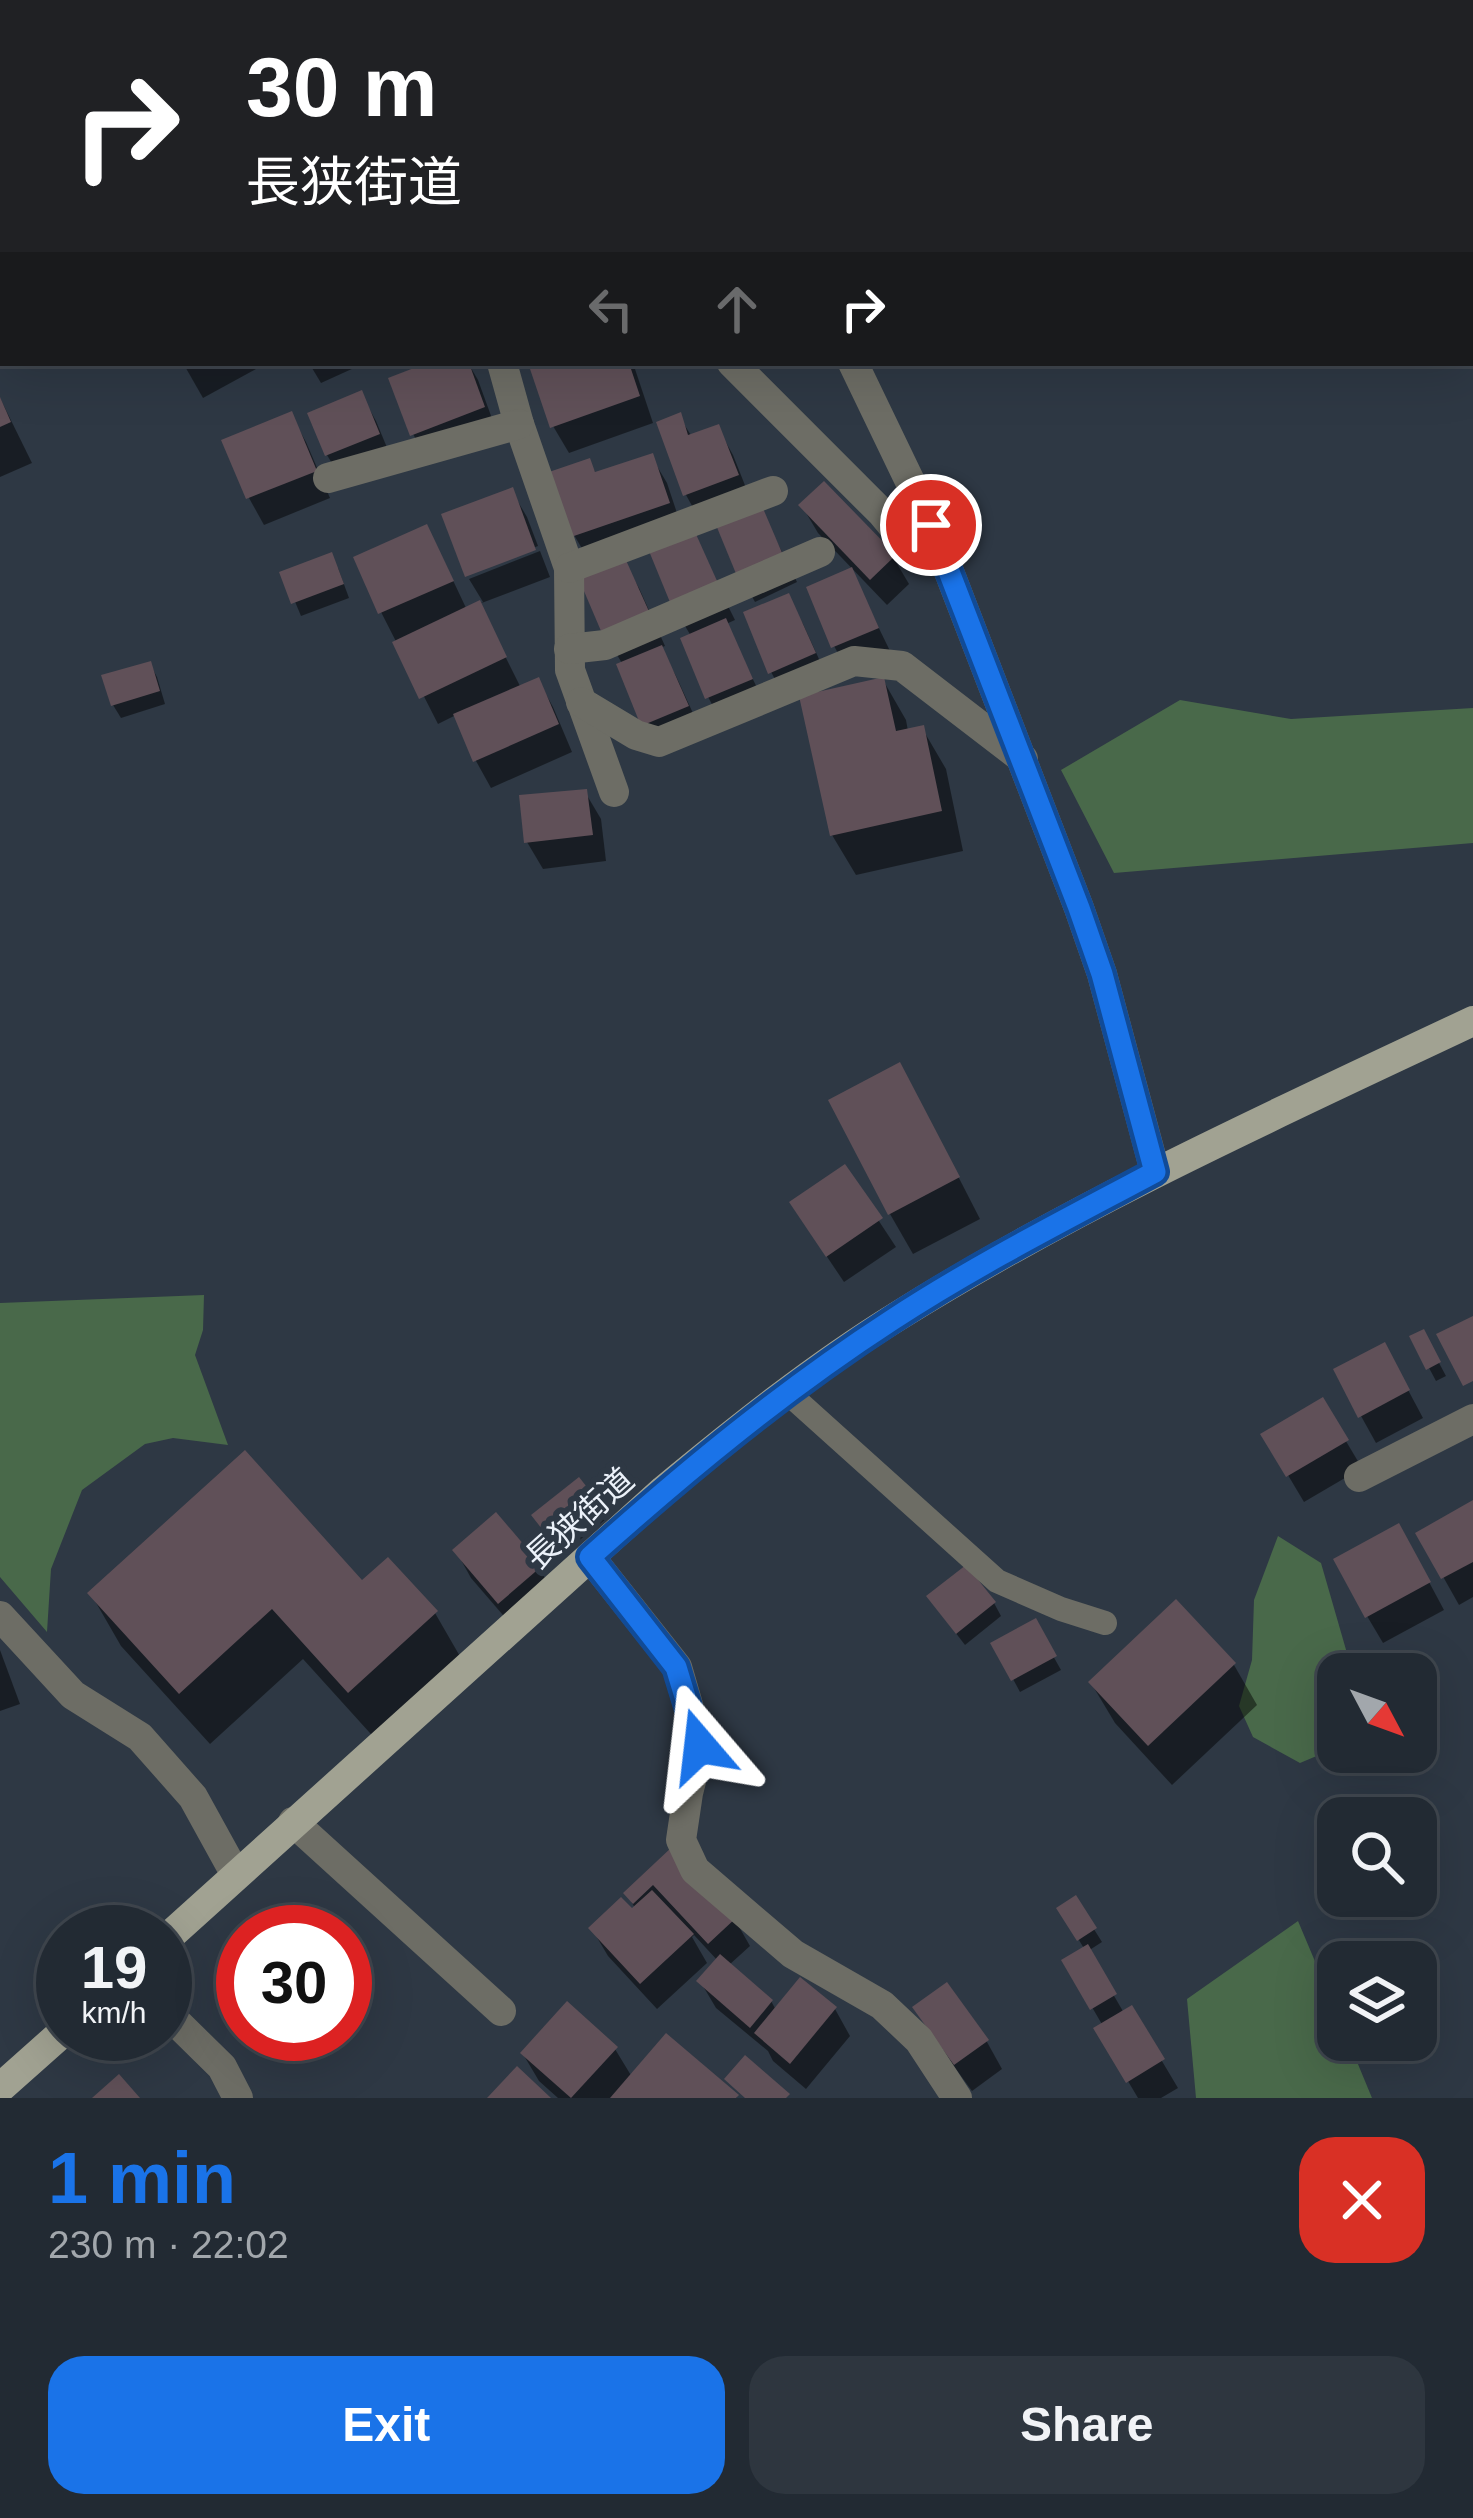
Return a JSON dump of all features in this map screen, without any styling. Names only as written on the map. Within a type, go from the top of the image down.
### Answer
[{"type":"main road","name":"長狭街道","points":[[192,1915],[681,1476],[896,1317],[1155,1172],[1473,1021]]},
{"type":"main road","points":[[0,2088],[36,2056]]},
{"type":"street","points":[[503,366],[569,568],[570,670],[614,792]]},
{"type":"street","points":[[735,366],[910,547],[943,556]]},
{"type":"street","points":[[854,366],[931,525],[1023,759],[1102,974],[1155,1172]]},
{"type":"street","points":[[328,478],[519,424]]},
{"type":"street","points":[[569,568],[773,491]]},
{"type":"street","points":[[569,649],[605,645],[820,552]]},
{"type":"street","points":[[581,701],[636,735],[659,742],[854,661],[902,666],[1023,759]]},
{"type":"street","points":[[1359,1477],[1473,1419]]},
{"type":"street","points":[[590,1557],[676,1667],[700,1746],[681,1840],[695,1870],[793,1954],[882,2005],[919,2040],[957,2098]]},
{"type":"street","points":[[0,1616],[73,1694],[140,1737],[193,1796],[236,1874]]},
{"type":"street","points":[[293,1822],[501,2011]]},
{"type":"street","points":[[192,2038],[222,2067],[238,2098]]},
{"type":"lane","points":[[788,1393],[997,1582],[1105,1623]]},
{"type":"green space","points":[[1180,700],[1291,719],[1473,708],[1473,843],[1114,873],[1061,770]]},
{"type":"green space","points":[[204,1295],[203,1330],[195,1355],[228,1445],[173,1438],[145,1444],[82,1490],[51,1569],[47,1632],[0,1577],[0,1303]]},
{"type":"green space","points":[[1278,1536],[1321,1563],[1347,1653],[1317,1653],[1317,1756],[1300,1763],[1253,1737],[1239,1706],[1252,1660],[1254,1600]]},
{"type":"green space","points":[[1298,1921],[1317,1966],[1317,2061],[1357,2061],[1372,2098],[1196,2098],[1187,1999]]},
{"type":"building","points":[[419,366],[470,366],[485,407],[410,436],[388,378]]},
{"type":"building","points":[[529,366],[630,366],[640,396],[550,428]]},
{"type":"building","points":[[362,390],[380,434],[325,456],[307,413]]},
{"type":"building","points":[[0,397],[11,422],[0,427]]},
{"type":"building","points":[[292,411],[317,471],[246,499],[221,440]]},
{"type":"building","points":[[681,412],[688,435],[719,424],[739,475],[683,496],[656,422]]},
{"type":"building","points":[[653,453],[670,503],[571,537],[549,472],[590,458],[595,472]]},
{"type":"building","points":[[824,481],[896,555],[870,580],[798,505]]},
{"type":"building","points":[[513,487],[536,550],[465,577],[441,514]]},
{"type":"building","points":[[762,506],[783,555],[737,576],[716,525]]},
{"type":"building","points":[[427,524],[454,581],[378,614],[353,557]]},
{"type":"building","points":[[695,532],[722,592],[674,612],[649,551]]},
{"type":"building","points":[[332,552],[344,584],[291,604],[279,572]]},
{"type":"building","points":[[625,558],[652,618],[604,638],[578,577]]},
{"type":"building","points":[[852,567],[879,628],[831,648],[806,587]]},
{"type":"building","points":[[789,593],[816,653],[768,674],[743,612]]},
{"type":"building","points":[[480,600],[507,657],[419,699],[392,642]]},
{"type":"building","points":[[726,618],[753,679],[705,699],[680,638]]},
{"type":"building","points":[[662,645],[689,706],[641,726],[616,664]]},
{"type":"building","points":[[151,661],[160,691],[111,706],[101,675]]},
{"type":"building","points":[[539,677],[559,724],[473,762],[453,714]]},
{"type":"building","points":[[884,677],[896,731],[924,725],[942,811],[830,836],[799,696]]},
{"type":"building","points":[[587,789],[593,835],[524,843],[519,795]]},
{"type":"building","points":[[900,1062],[960,1177],[888,1215],[828,1100]]},
{"type":"building","points":[[845,1164],[883,1218],[826,1257],[789,1202]]},
{"type":"building","points":[[1473,1316],[1473,1381],[1463,1386],[1436,1334]]},
{"type":"building","points":[[1424,1329],[1441,1362],[1426,1370],[1409,1336]]},
{"type":"building","points":[[1385,1342],[1410,1390],[1358,1418],[1333,1369]]},
{"type":"building","points":[[1323,1397],[1349,1440],[1286,1477],[1260,1434]]},
{"type":"building","points":[[245,1450],[362,1580],[388,1557],[438,1611],[348,1693],[272,1609],[179,1694],[87,1593]]},
{"type":"building","points":[[579,1477],[601,1505],[553,1543],[531,1515]]},
{"type":"building","points":[[1473,1500],[1473,1562],[1441,1579],[1415,1533]]},
{"type":"building","points":[[496,1512],[542,1566],[498,1604],[452,1550]]},
{"type":"building","points":[[1399,1523],[1431,1582],[1365,1618],[1333,1559]]},
{"type":"building","points":[[966,1565],[996,1602],[956,1634],[926,1596]]},
{"type":"building","points":[[1176,1599],[1236,1663],[1148,1746],[1088,1682]]},
{"type":"building","points":[[1036,1618],[1057,1656],[1011,1681],[990,1643]]},
{"type":"building","points":[[672,1847],[737,1917],[708,1944],[653,1885],[633,1904],[623,1893]]},
{"type":"building","points":[[652,1890],[694,1934],[640,1984],[588,1928],[621,1897],[632,1908]]},
{"type":"building","points":[[1076,1895],[1097,1928],[1077,1941],[1056,1908]]},
{"type":"building","points":[[1088,1944],[1117,1994],[1090,2010],[1061,1960]]},
{"type":"building","points":[[720,1954],[773,2000],[750,2028],[696,1981]]},
{"type":"building","points":[[800,1977],[837,2007],[790,2064],[754,2033]]},
{"type":"building","points":[[947,1982],[989,2040],[954,2065],[912,2007]]},
{"type":"building","points":[[567,2001],[618,2047],[571,2098],[520,2053]]},
{"type":"building","points":[[1132,2005],[1165,2059],[1126,2083],[1093,2028]]},
{"type":"building","points":[[666,2033],[739,2095],[610,2098]]},
{"type":"building","points":[[745,2055],[790,2094],[786,2098],[745,2098],[724,2079]]},
{"type":"building","points":[[517,2066],[551,2098],[487,2098]]},
{"type":"building","points":[[119,2074],[140,2098],[92,2098]]},
{"type":"route","points":[[700,1746],[676,1667],[590,1557],[733,1433],[868,1336],[1155,1172],[1102,974],[931,525]]}]
